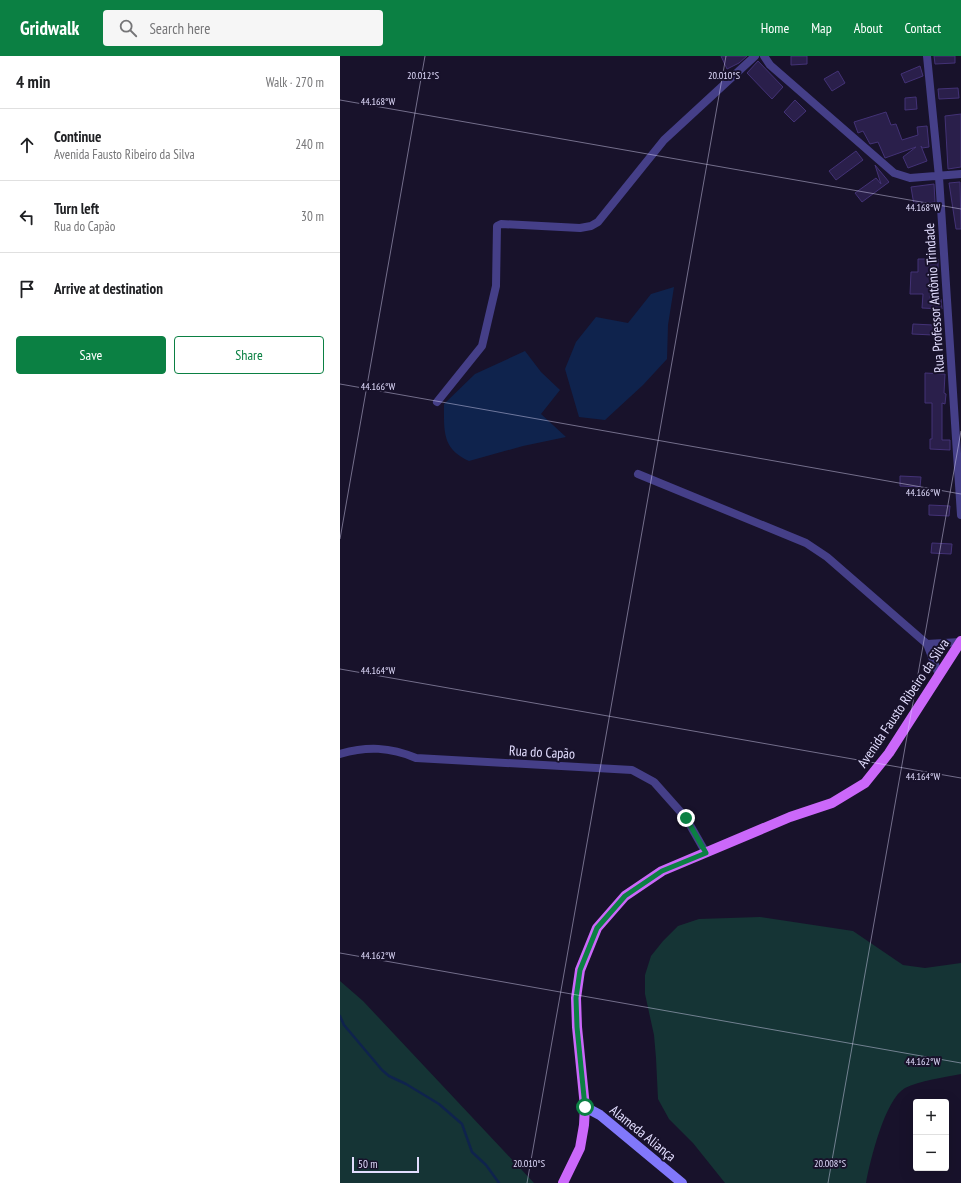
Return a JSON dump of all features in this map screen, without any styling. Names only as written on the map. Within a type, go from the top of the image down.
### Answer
[{"type":"main road","name":"Avenida Fausto Ribeiro da Silva","points":[[563,1183],[580,1148],[584,1125],[585,1107],[577,1027],[576,998],[580,970],[597,928],[625,896],[662,871],[790,817],[832,804],[865,783],[889,753],[961,642]]},
{"type":"street","points":[[438,402],[482,346],[496,286],[496,226],[501,224],[580,228],[590,226],[598,222],[664,140],[756,56]]},
{"type":"street","points":[[764,56],[770,65],[894,173],[910,178],[939,177],[961,174]]},
{"type":"street","name":"Rua Professor Antônio Trindade","points":[[927,56],[939,177],[959,446],[961,515]]},
{"type":"street","points":[[638,474],[806,543],[827,557],[927,644],[939,676]]},
{"type":"street","points":[[927,644],[961,642]]},
{"type":"street","name":"Rua do Capão","points":[[340,754],[369,748],[383,748],[401,752],[416,758],[632,770],[654,782],[686,818],[706,853]]},
{"type":"street","name":"Alameda Aliança","points":[[585,1107],[600,1115],[682,1183]]},
{"type":"green space","points":[[760,917],[853,931],[903,965],[925,968],[961,963],[961,1074],[917,1083],[905,1088],[898,1094],[885,1117],[875,1146],[866,1183],[725,1183],[693,1143],[669,1119],[658,1099],[654,1035],[645,994],[645,975],[651,956],[678,926],[699,919]]},
{"type":"green space","points":[[340,981],[363,1001],[534,1183],[340,1183]]},
{"type":"water","points":[[674,287],[668,325],[667,359],[643,385],[605,420],[579,417],[565,369],[576,342],[596,317],[628,323],[651,294]]},
{"type":"water","points":[[525,351],[541,372],[560,390],[541,414],[566,437],[523,446],[469,461],[460,456],[449,445],[446,438],[444,404],[475,374]]},
{"type":"building","points":[[721,56],[747,56],[739,63],[727,69]]},
{"type":"building","points":[[791,56],[807,56],[807,64],[791,65]]},
{"type":"building","points":[[934,56],[955,56],[955,63],[935,64]]},
{"type":"building","points":[[758,61],[783,87],[772,99],[747,73]]},
{"type":"building","points":[[920,66],[923,76],[905,83],[901,74]]},
{"type":"building","points":[[838,71],[845,83],[832,91],[824,79]]},
{"type":"building","points":[[958,88],[959,98],[939,99],[938,89]]},
{"type":"building","points":[[916,97],[917,109],[905,110],[905,98]]},
{"type":"building","points":[[795,100],[806,111],[794,122],[784,112]]},
{"type":"building","points":[[886,112],[891,125],[896,124],[902,140],[918,135],[917,127],[927,126],[929,147],[922,148],[921,146],[927,161],[908,168],[903,157],[916,147],[885,158],[878,142],[870,144],[863,131],[858,133],[854,122]]},
{"type":"building","points":[[961,114],[961,167],[948,169],[945,116]]},
{"type":"building","points":[[856,151],[863,160],[836,180],[829,171]]},
{"type":"building","points":[[875,165],[889,182],[862,202],[855,193],[876,178],[881,184]]},
{"type":"building","points":[[960,182],[961,229],[956,229],[949,183]]},
{"type":"building","points":[[934,184],[935,202],[914,205],[911,187]]},
{"type":"building","points":[[918,259],[938,259],[938,269],[932,269],[930,298],[941,299],[942,309],[922,308],[923,294],[910,294],[911,272],[918,272]]},
{"type":"building","points":[[913,324],[933,325],[933,335],[912,334]]},
{"type":"building","points":[[925,373],[945,374],[944,393],[946,394],[945,404],[942,403],[942,440],[950,440],[950,450],[930,449],[930,439],[932,439],[932,403],[925,403]]},
{"type":"building","points":[[900,476],[921,477],[920,487],[900,486]]},
{"type":"building","points":[[929,505],[950,506],[949,516],[929,515]]},
{"type":"building","points":[[932,543],[952,544],[951,554],[931,553]]},
{"type":"waterway","points":[[340,1016],[344,1025],[382,1070],[389,1076],[406,1084],[439,1104],[462,1124],[472,1152],[486,1165],[499,1183]]},
{"type":"route","points":[[585,1107],[577,1027],[576,998],[580,970],[597,928],[625,896],[662,871],[706,853],[686,818]]}]
